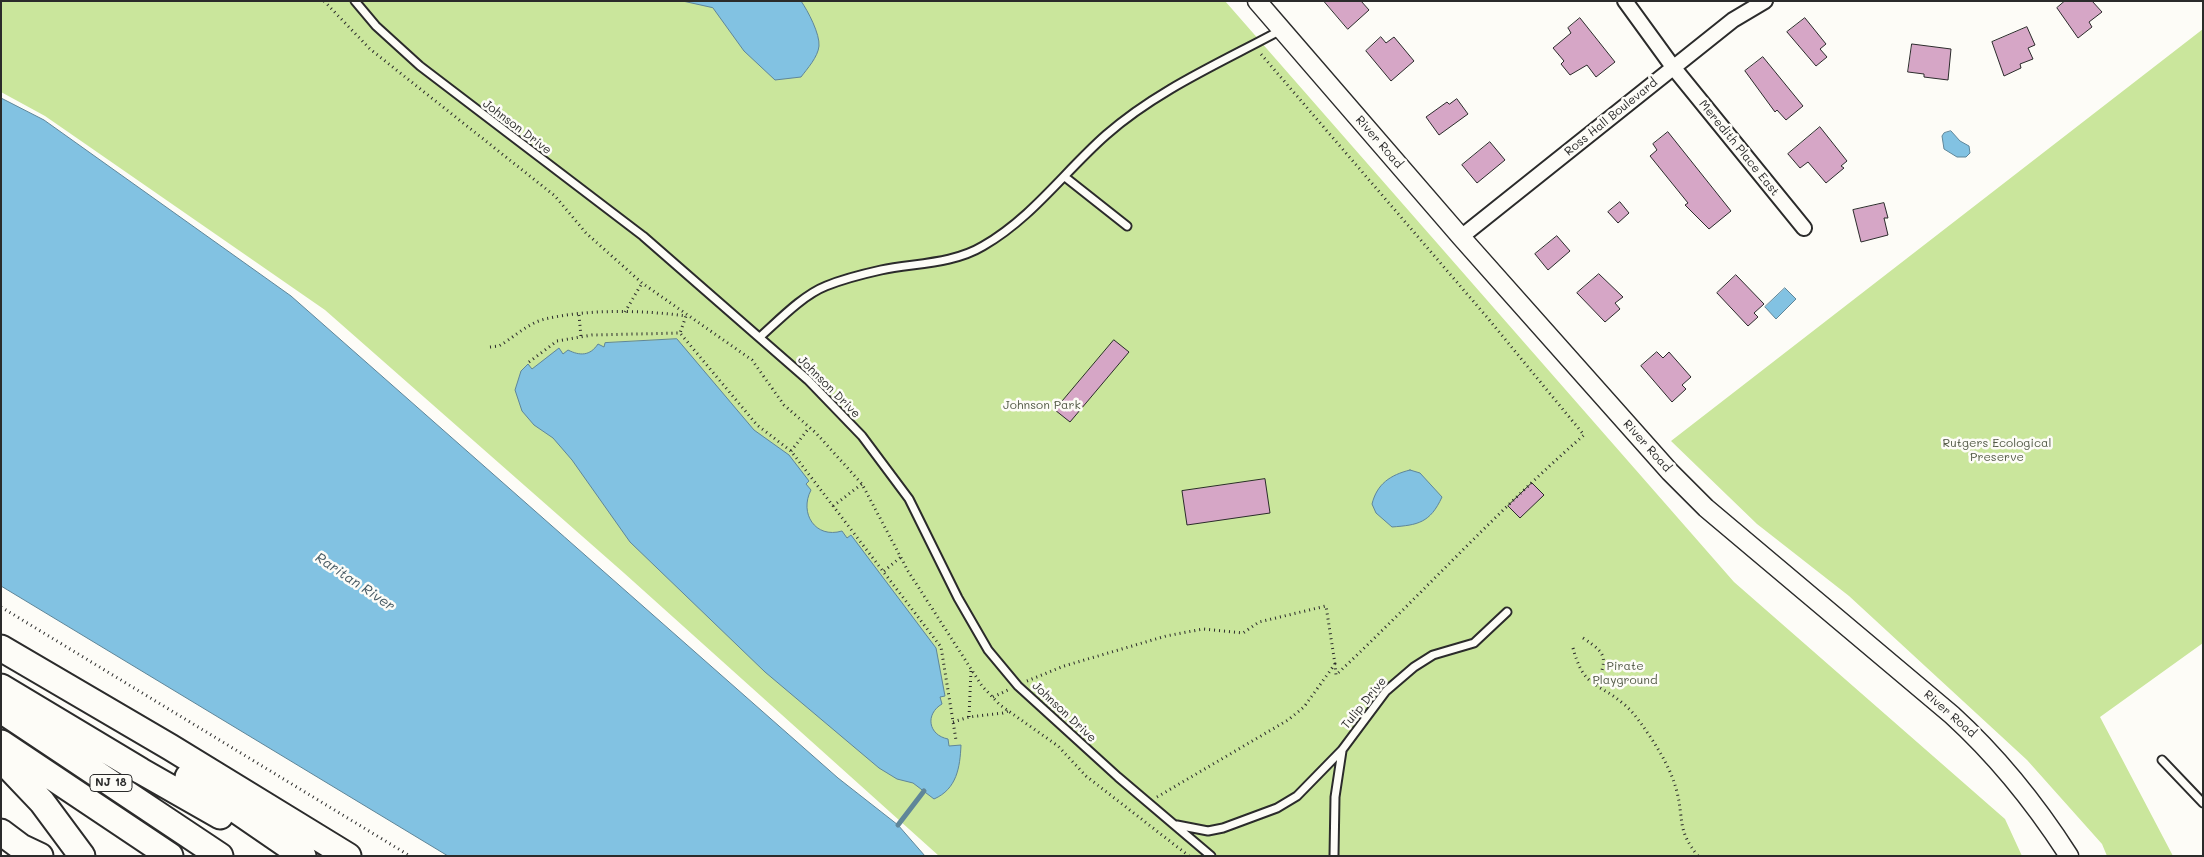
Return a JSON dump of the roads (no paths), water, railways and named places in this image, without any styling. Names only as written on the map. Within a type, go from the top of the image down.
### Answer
[{"type":"highway","points":[[1,649],[303,856]]},
{"type":"highway","points":[[1,649],[170,746],[348,856]]},
{"type":"highway","points":[[1,687],[140,771],[290,856]]},
{"type":"highway","name":"NJ 18","points":[[1,710],[220,856]]},
{"type":"highway","name":"NJ 18","points":[[1,743],[170,856]]},
{"type":"highway","points":[[1,759],[42,802],[82,856]]},
{"type":"highway","points":[[1,832],[21,848]]},
{"type":"street","name":"River Road","points":[[1257,1],[1670,472],[1706,508],[1952,715],[1986,747],[2046,821],[2069,856]]},
{"type":"street","name":"Meredith Place East","points":[[1624,1],[1673,67],[1804,228]]},
{"type":"street","name":"Ross Hall Boulevard","points":[[1462,237],[1733,20],[1765,1]]},
{"type":"lane","name":"Johnson Drive","points":[[355,1],[376,26],[420,66],[643,236],[808,380],[862,436],[909,499],[958,598],[988,650],[1018,686],[1146,802],[1211,856]]},
{"type":"lane","points":[[760,337],[786,314],[825,286],[881,270],[938,262],[982,247],[1019,220],[1066,177],[1106,135],[1157,97],[1281,30]]},
{"type":"lane","points":[[1066,177],[1127,226]]},
{"type":"lane","name":"Tulip Drive","points":[[1174,825],[1208,831],[1237,824],[1277,808],[1312,782],[1342,750],[1386,691],[1414,667],[1433,654],[1474,643],[1507,612]]},
{"type":"lane","name":"Tulip Drive","points":[[1334,856],[1335,797],[1342,750]]},
{"type":"lane","points":[[2162,760],[2203,803]]},
{"type":"water","points":[[683,1],[801,1],[818,35],[819,46],[817,54],[801,77],[775,80],[744,51],[713,8]]},
{"type":"water","name":"Raritan River","points":[[1,98],[44,120],[291,296],[838,778],[898,825],[925,856],[448,856],[1,586]]},
{"type":"water","points":[[1951,131],[1960,141],[1969,146],[1970,153],[1966,157],[1957,157],[1944,149],[1942,136],[1944,133]]},
{"type":"water","points":[[1785,288],[1796,299],[1776,319],[1765,307]]},
{"type":"water","points":[[677,339],[754,430],[789,455],[809,481],[806,484],[811,490],[807,507],[808,515],[817,528],[832,532],[842,531],[847,538],[851,535],[936,648],[945,696],[940,697],[942,704],[933,713],[931,724],[936,733],[948,739],[949,746],[961,745],[960,761],[956,776],[942,795],[934,799],[913,783],[897,779],[879,768],[765,672],[630,542],[572,460],[553,438],[534,425],[522,411],[515,390],[521,371],[528,364],[532,369],[559,348],[563,354],[568,350],[584,354],[592,351],[598,344],[604,347],[605,343]]},
{"type":"water","points":[[1410,470],[1420,473],[1442,497],[1433,512],[1422,521],[1392,527],[1376,513],[1372,504],[1374,497],[1385,481]]},
{"type":"waterway","points":[[898,825],[924,791]]},
{"type":"park label","name":"Johnson Park","points":[[1042,405]]},
{"type":"park label","name":"Rutgers Ecological Preserve","points":[[1997,450]]},
{"type":"park label","name":"Pirate Playground","points":[[1625,673]]}]
